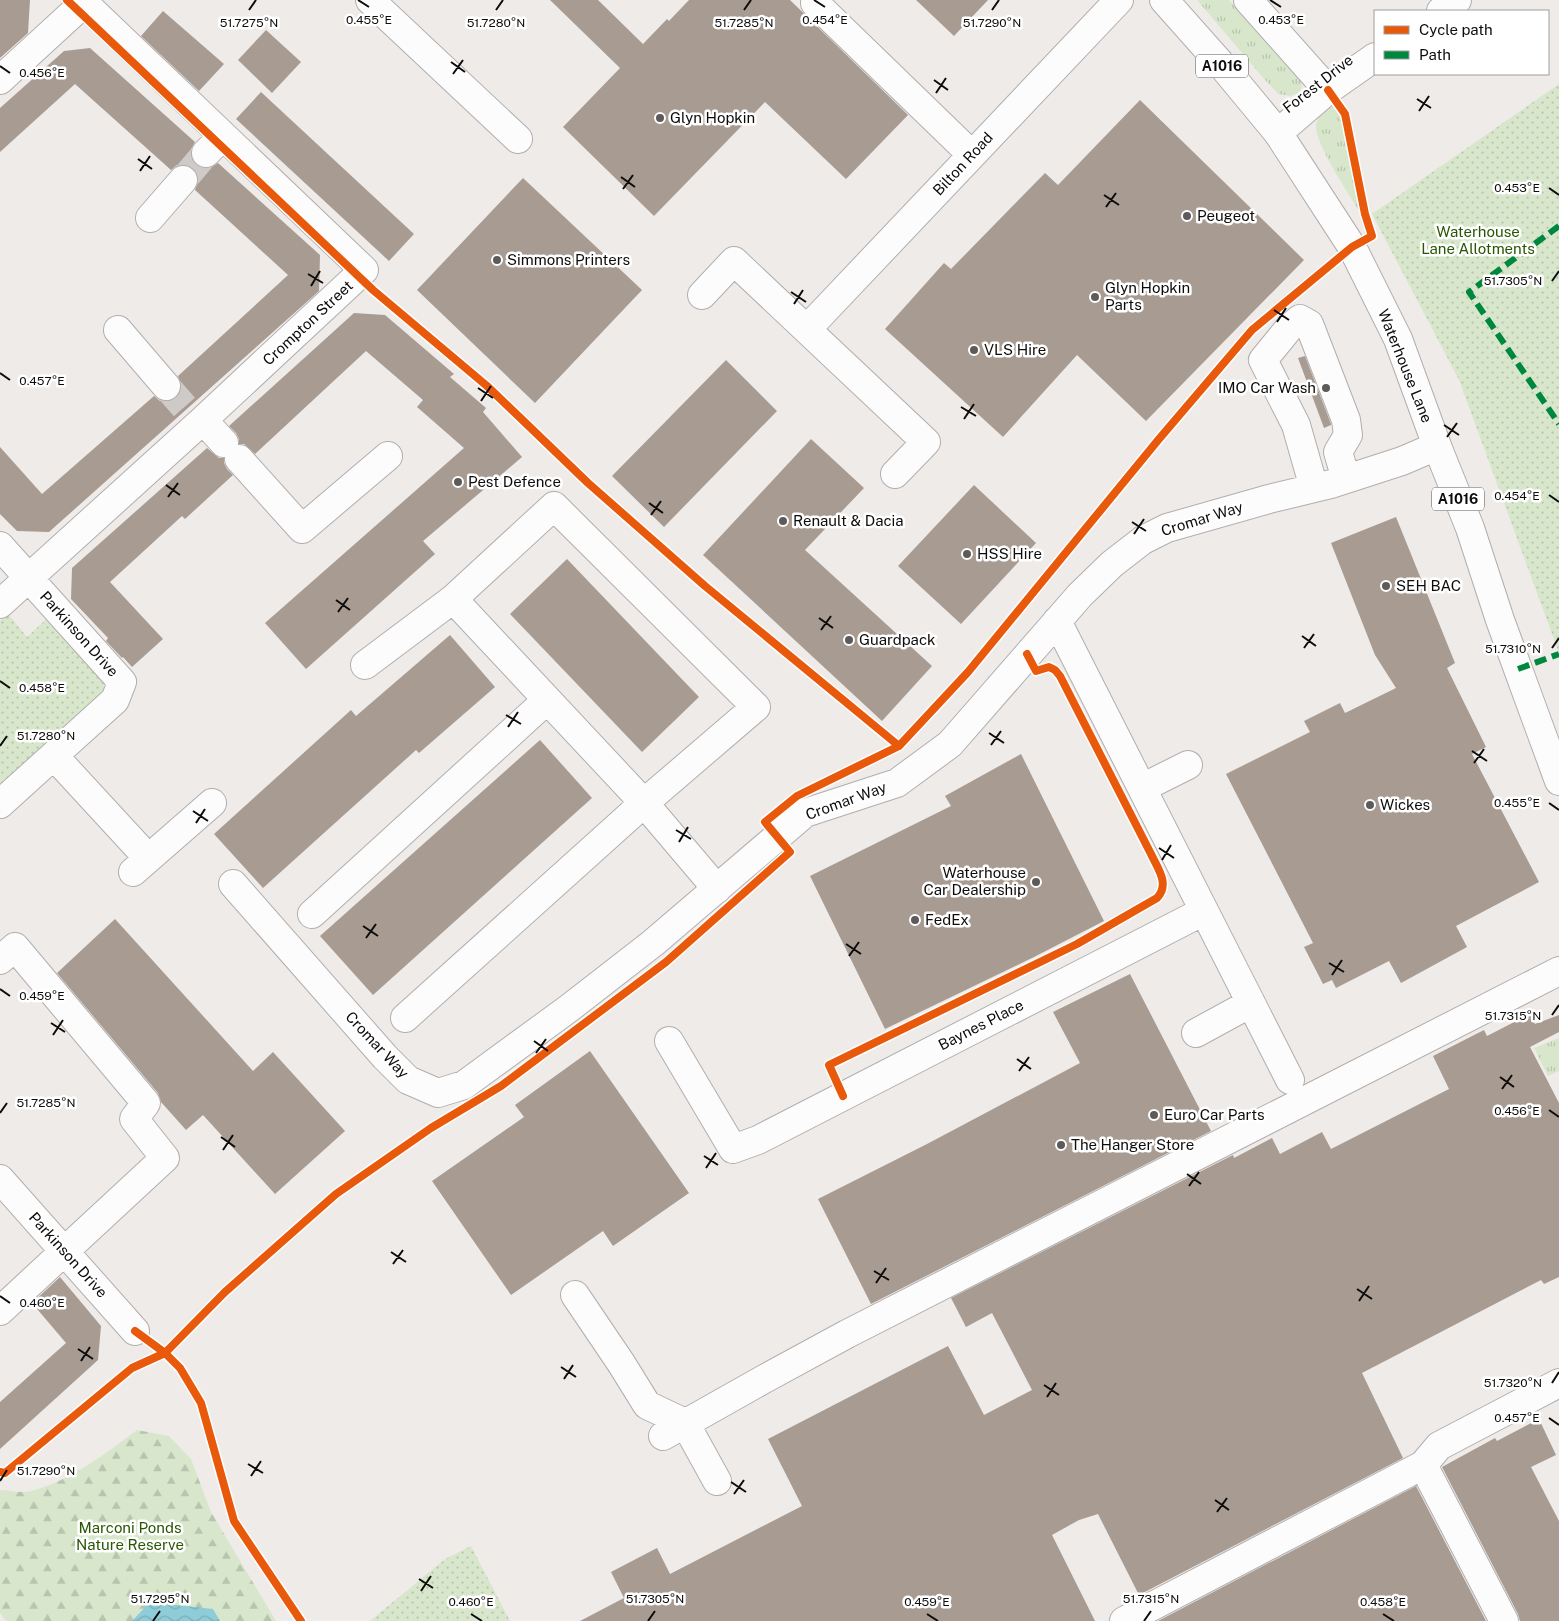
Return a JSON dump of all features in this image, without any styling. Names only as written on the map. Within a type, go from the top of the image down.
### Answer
[{"type":"street","points":[[370,0],[518,139]]},
{"type":"street","points":[[818,0],[815,3],[972,155]]},
{"type":"street","name":"Bilton Road","points":[[807,329],[1119,0]]},
{"type":"street","name":"Waterhouse Lane","points":[[1164,0],[1220,63],[1278,133],[1352,247],[1398,339],[1437,446],[1470,528],[1500,620],[1559,781]]},
{"type":"street","points":[[1248,0],[1328,90]]},
{"type":"street","points":[[1442,10],[1457,0]]},
{"type":"street","points":[[0,80],[82,2]]},
{"type":"street","name":"Crompton Street","points":[[0,604],[196,418],[364,270],[215,144],[82,2]]},
{"type":"street","name":"Forest Drive","points":[[1278,133],[1328,90],[1374,58]]},
{"type":"street","points":[[150,218],[183,180]]},
{"type":"street","points":[[702,295],[734,261],[926,442],[895,474]]},
{"type":"street","points":[[1314,488],[1296,425],[1263,360],[1290,327],[1300,319],[1309,324],[1346,420],[1348,435],[1338,452],[1346,479]]},
{"type":"street","points":[[118,330],[166,386]]},
{"type":"street","points":[[196,418],[232,451],[302,529],[388,456]]},
{"type":"street","points":[[1296,425],[1315,443],[1348,435]]},
{"type":"street","name":"Cromar Way","points":[[233,884],[384,1057],[408,1080],[438,1093],[464,1085],[560,1015],[653,943],[805,813],[897,783],[950,744],[1056,621],[1112,564],[1143,540],[1167,528],[1346,479],[1402,461],[1437,446]]},
{"type":"street","points":[[365,665],[453,599],[554,506],[756,707],[644,802],[405,1018]]},
{"type":"street","name":"Parkinson Drive","points":[[0,546],[122,682],[115,700],[0,804]]},
{"type":"street","points":[[453,599],[644,802],[717,889]]},
{"type":"street","points":[[1056,621],[1290,1080]]},
{"type":"street","points":[[312,914],[547,700]]},
{"type":"street","points":[[54,756],[141,865],[212,802]]},
{"type":"street","points":[[1142,788],[1188,765]]},
{"type":"street","name":"Baynes Place","points":[[669,1041],[733,1149],[758,1140],[1204,912]]},
{"type":"street","points":[[0,960],[15,947],[146,1103],[134,1119],[165,1158],[0,1311]]},
{"type":"street","points":[[674,1429],[848,1334],[1559,972]]},
{"type":"street","points":[[1196,1033],[1251,1003]]},
{"type":"street","name":"Parkinson Drive","points":[[0,1180],[135,1331]]},
{"type":"street","points":[[575,1295],[647,1405],[674,1429],[717,1482]]},
{"type":"street","points":[[1124,1621],[1423,1464],[1439,1446],[1559,1383]]},
{"type":"street","points":[[1423,1464],[1504,1621]]},
{"type":"green space","points":[[1197,0],[1229,0],[1295,65],[1302,82],[1299,93],[1290,96],[1279,94]]},
{"type":"green space","name":"Waterhouse Lane Allotments","points":[[1559,84],[1559,653],[1459,380],[1372,214]]},
{"type":"green space","points":[[1333,104],[1342,116],[1361,214],[1327,157],[1317,133],[1316,125],[1318,119]]},
{"type":"green space","points":[[56,610],[105,666],[103,698],[0,790],[0,621],[8,614],[27,637]]},
{"type":"green space","points":[[1559,1038],[1559,1071],[1548,1076],[1534,1048]]},
{"type":"green space","name":"Marconi Ponds Nature Reserve","points":[[137,1430],[169,1436],[191,1459],[211,1512],[276,1621],[6,1621],[0,1613],[0,1490],[27,1492],[60,1481],[87,1466]]},
{"type":"green space","points":[[471,1546],[510,1621],[370,1621],[445,1559]]},
{"type":"water","points":[[150,1602],[213,1609],[220,1621],[132,1621]]},
{"type":"building","points":[[0,0],[30,0],[28,33],[0,58]]},
{"type":"building","points":[[550,0],[598,0],[643,44],[689,0],[790,0],[908,115],[846,179],[765,102],[654,216],[563,127],[620,68]]},
{"type":"building","points":[[916,0],[988,0],[954,36]]},
{"type":"building","points":[[163,11],[224,64],[199,91],[141,36]]},
{"type":"building","points":[[266,30],[301,62],[272,93],[238,60]]},
{"type":"building","points":[[90,48],[195,142],[191,149],[191,157],[195,164],[202,168],[210,168],[218,163],[320,255],[319,291],[49,532],[17,531],[0,514],[0,447],[42,494],[154,396],[160,401],[176,398],[181,391],[178,376],[288,275],[195,190],[198,175],[194,169],[185,165],[177,165],[171,170],[75,84],[0,152],[0,108],[64,51]]},
{"type":"building","points":[[261,92],[414,234],[389,261],[236,119]]},
{"type":"building","points":[[1140,100],[1304,260],[1146,421],[1077,355],[1003,437],[885,329],[944,263],[951,269],[1045,173],[1058,185]]},
{"type":"building","points":[[523,178],[642,290],[535,403],[417,290]]},
{"type":"building","points":[[354,313],[385,315],[454,374],[450,377],[486,408],[483,412],[522,457],[423,541],[435,554],[306,669],[265,623],[464,448],[417,407],[423,400],[366,351],[255,454],[244,444],[239,444],[236,433],[229,426]]},
{"type":"building","points":[[1305,356],[1331,424],[1324,428],[1298,358]]},
{"type":"building","points":[[726,360],[777,411],[664,527],[612,476]]},
{"type":"building","points":[[811,439],[864,488],[805,550],[932,666],[882,721],[703,555]]},
{"type":"building","points":[[207,448],[219,458],[224,458],[227,469],[233,475],[185,519],[182,516],[110,582],[163,639],[132,667],[106,641],[108,638],[71,599],[72,568]]},
{"type":"building","name":"HSS Hire","points":[[974,485],[1036,543],[961,624],[898,566]]},
{"type":"building","name":"Wickes","points":[[1396,517],[1455,663],[1447,668],[1486,747],[1472,754],[1539,882],[1456,926],[1467,947],[1401,983],[1389,961],[1336,988],[1332,980],[1323,984],[1304,947],[1313,943],[1226,774],[1310,732],[1304,721],[1340,703],[1345,713],[1396,688],[1375,655],[1331,543]]},
{"type":"building","points":[[567,559],[699,697],[642,752],[510,614]]},
{"type":"building","points":[[450,635],[495,687],[419,753],[416,750],[263,888],[214,834],[351,710],[356,716]]},
{"type":"building","points":[[540,740],[592,798],[373,995],[320,936]]},
{"type":"building","points":[[1021,754],[1104,921],[885,1029],[810,876],[951,806],[945,796]]},
{"type":"building","points":[[115,919],[253,1071],[273,1052],[345,1131],[275,1194],[203,1115],[186,1130],[161,1102],[158,1093],[57,973]]},
{"type":"building","points":[[1130,974],[1211,1131],[871,1304],[818,1199],[1080,1063],[1053,1012]]},
{"type":"building","points":[[1530,1014],[1535,1024],[1559,1015],[1559,1032],[1530,1047],[1559,1103],[1559,1277],[1544,1284],[1541,1280],[1362,1373],[1403,1458],[1139,1595],[1098,1514],[1079,1520],[1052,1535],[1095,1621],[580,1621],[624,1598],[611,1572],[657,1548],[670,1574],[802,1506],[768,1439],[948,1346],[984,1415],[1032,1390],[992,1313],[966,1327],[951,1298],[1233,1155],[1234,1158],[1272,1138],[1280,1154],[1322,1132],[1331,1149],[1449,1089],[1433,1056],[1484,1030],[1487,1036]]},
{"type":"building","points":[[590,1051],[689,1193],[613,1246],[603,1231],[511,1295],[432,1181],[524,1117],[515,1105]]},
{"type":"building","points":[[60,1277],[101,1326],[98,1360],[0,1449],[0,1402],[66,1343],[32,1303]]},
{"type":"building","points":[[1539,1419],[1556,1455],[1531,1467],[1559,1521],[1559,1621],[1520,1621],[1442,1467],[1495,1438],[1497,1441]]},
{"type":"building","points":[[1416,1486],[1486,1621],[1158,1621]]},
{"type":"tunnel","points":[[183,180],[206,153]]},
{"type":"tunnel","points":[[166,386],[187,410]]},
{"type":"marked path","points":[[1559,226],[1469,292],[1559,424]]},
{"type":"marked path","points":[[1518,669],[1559,654]]},
{"type":"cycle path","points":[[67,0],[373,290],[487,386],[588,483],[705,586],[899,746]]},
{"type":"cycle path","points":[[0,1472],[5,1473],[132,1368],[165,1353],[225,1292],[336,1194],[431,1128],[501,1086],[666,962],[790,852],[765,822],[797,796],[899,746],[968,672],[1159,439],[1252,330],[1352,247],[1372,236],[1365,214],[1345,114],[1328,90]]},
{"type":"cycle path","points":[[843,1096],[829,1065],[1077,944],[1157,898],[1161,893],[1163,887],[1162,876],[1060,676],[1049,667],[1036,671],[1027,654]]},
{"type":"cycle path","points":[[135,1331],[165,1353],[180,1368],[201,1403],[234,1521],[301,1621]]},
{"type":"place","name":"Glyn Hopkin","points":[[660,118]]},
{"type":"place","name":"Peugeot","points":[[1187,216]]},
{"type":"place","name":"Simmons Printers","points":[[497,260]]},
{"type":"place","name":"Glyn Hopkin Parts","points":[[1095,297]]},
{"type":"place","name":"VLS Hire","points":[[974,350]]},
{"type":"place","name":"IMO Car Wash","points":[[1326,388]]},
{"type":"place","name":"Pest Defence","points":[[458,482]]},
{"type":"place","name":"Renault & Dacia","points":[[783,521]]},
{"type":"place","name":"HSS Hire","points":[[967,554]]},
{"type":"place","name":"SEH BAC","points":[[1386,586]]},
{"type":"place","name":"Guardpack","points":[[849,640]]},
{"type":"place","name":"Wickes","points":[[1370,805]]},
{"type":"place","name":"Waterhouse Car Dealership","points":[[1036,882]]},
{"type":"place","name":"FedEx","points":[[915,920]]},
{"type":"place","name":"Euro Car Parts","points":[[1154,1115]]},
{"type":"place","name":"The Hanger Store","points":[[1061,1145]]}]
